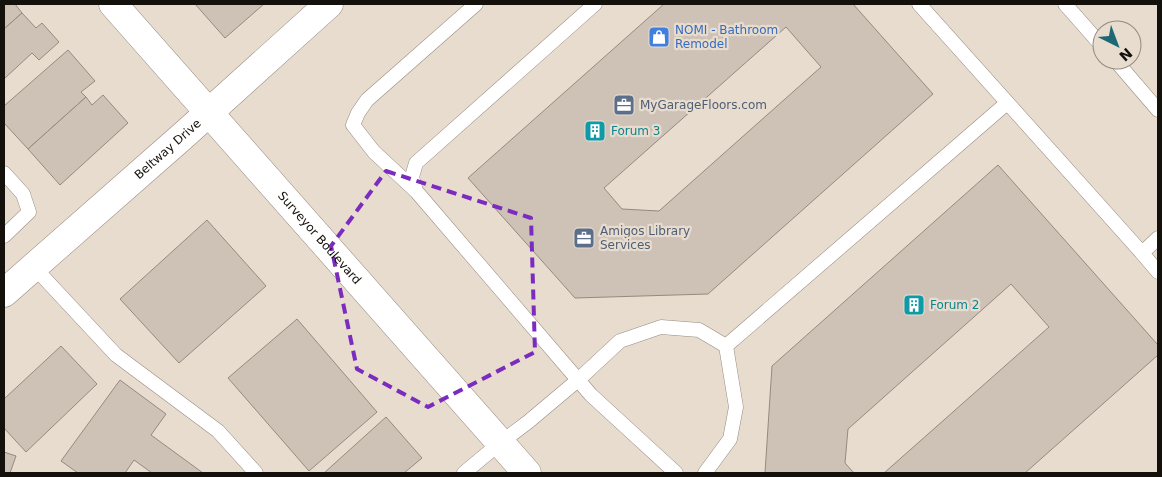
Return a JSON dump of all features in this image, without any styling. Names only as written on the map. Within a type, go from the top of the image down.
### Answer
[{"type":"street","name":"Surveyor Boulevard","points":[[113,4],[528,473]]},
{"type":"street","name":"Beltway Drive","points":[[4,293],[329,4]]},
{"type":"lane","points":[[476,4],[367,100],[358,113],[353,125],[374,152],[416,191],[591,395],[676,473]]},
{"type":"lane","points":[[416,191],[412,176],[416,163],[595,4]]},
{"type":"lane","points":[[919,4],[1158,272]]},
{"type":"lane","points":[[1065,4],[1092,35]]},
{"type":"lane","points":[[1124,70],[1158,110]]},
{"type":"lane","points":[[726,346],[1007,103]]},
{"type":"lane","points":[[4,172],[23,194],[29,212],[4,236]]},
{"type":"lane","points":[[1142,253],[1158,238]]},
{"type":"lane","points":[[33,266],[116,355],[218,431],[256,473]]},
{"type":"lane","points":[[464,473],[578,380],[620,341],[661,327],[699,330],[726,346],[736,406],[730,439],[705,473]]},
{"type":"highlighted area","points":[[386,171],[531,218],[535,352],[428,407],[357,369],[331,246]]},
{"type":"building","points":[[4,4],[15,4],[22,13],[4,29]]},
{"type":"building","points":[[195,4],[264,4],[225,38]]},
{"type":"building","name":"Forum 3","points":[[664,4],[853,4],[933,94],[708,294],[575,298],[468,178]],"holes":[[[786,27],[821,67],[659,211],[622,209],[604,188]]]},
{"type":"building","points":[[22,13],[36,28],[42,23],[59,42],[39,60],[32,53],[4,79],[4,29]]},
{"type":"building","points":[[68,50],[95,81],[81,92],[86,97],[28,149],[4,123],[4,106]]},
{"type":"building","points":[[103,95],[128,123],[60,185],[28,149],[86,97],[92,105]]},
{"type":"building","name":"Forum 2","points":[[998,165],[1158,345],[1158,355],[1025,473],[884,473],[1049,327],[1011,284],[848,429],[845,463],[854,473],[765,473],[772,366]]},
{"type":"building","points":[[207,220],[266,286],[179,363],[120,299]]},
{"type":"building","points":[[297,319],[377,412],[309,471],[228,378]]},
{"type":"building","points":[[61,346],[97,384],[26,452],[4,428],[4,399]]},
{"type":"building","points":[[120,380],[166,414],[151,435],[203,473],[152,473],[134,460],[125,473],[78,473],[61,461]]},
{"type":"building","points":[[386,417],[422,458],[404,473],[324,473]]},
{"type":"building","points":[[4,452],[16,456],[10,473],[4,473]]},
{"type":"place","name":"NOMI - Bathroom Remodel","points":[[659,37]]},
{"type":"place","name":"MyGarageFloors.com","points":[[624,105]]},
{"type":"place","name":"Forum 3","points":[[595,131]]},
{"type":"place","name":"Amigos Library Services","points":[[584,238]]},
{"type":"place","name":"Forum 2","points":[[914,305]]}]
